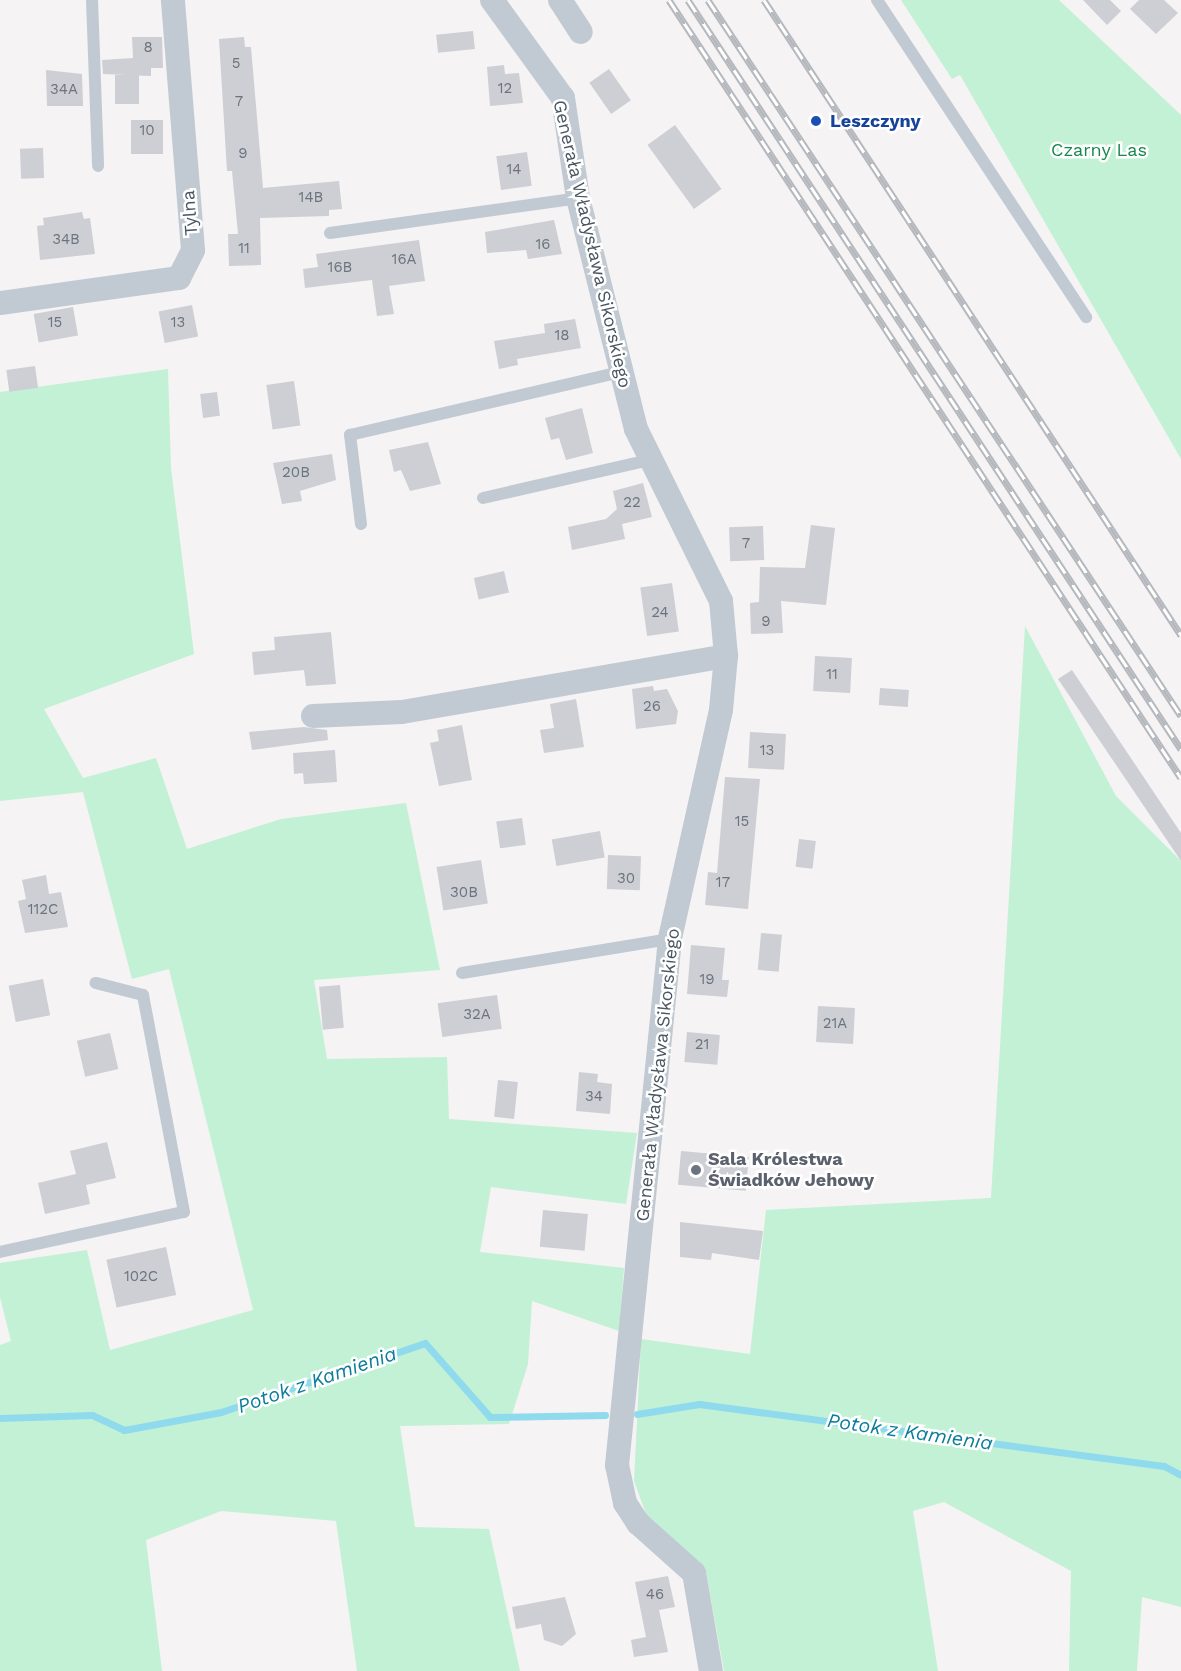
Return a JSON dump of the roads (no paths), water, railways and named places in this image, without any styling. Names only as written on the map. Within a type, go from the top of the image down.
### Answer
[{"type":"street","name":"Tylna","points":[[0,303],[179,278],[193,250],[173,0]]},
{"type":"street","name":"Generała Władysława Sikorskiego","points":[[492,0],[563,98],[578,198],[620,372],[649,460],[711,573],[721,601],[726,656],[721,710],[670,939],[617,1465],[625,1503],[638,1523],[694,1574],[711,1671]]},
{"type":"street","points":[[560,0],[581,32]]},
{"type":"street","points":[[313,716],[402,712],[726,656]]},
{"type":"lane","points":[[92,0],[98,166]]},
{"type":"lane","points":[[877,0],[1086,317]]},
{"type":"lane","points":[[330,233],[578,198]]},
{"type":"lane","points":[[361,524],[350,435],[620,372]]},
{"type":"lane","points":[[483,498],[649,460]]},
{"type":"lane","points":[[462,973],[670,939]]},
{"type":"lane","points":[[0,1252],[184,1212],[142,995],[96,983]]},
{"type":"waterway","name":"Potok z Kamienia","points":[[0,1418],[92,1415],[124,1430],[221,1412],[425,1343],[490,1417],[605,1415]]},
{"type":"waterway","name":"Potok z Kamienia","points":[[637,1414],[699,1404],[1164,1466],[1181,1475]]},
{"type":"railway","points":[[669,0],[1181,778]]},
{"type":"railway","points":[[688,0],[1181,749]]},
{"type":"railway","points":[[708,0],[1181,716]]},
{"type":"railway","points":[[764,0],[1181,635]]},
{"type":"place","name":"Leszczyny","points":[[816,121]]},
{"type":"place","name":"Sala Królestwa Świadków Jehowy","points":[[696,1170]]},
{"type":"park label","name":"Czarny Las","points":[[1099,150]]}]
